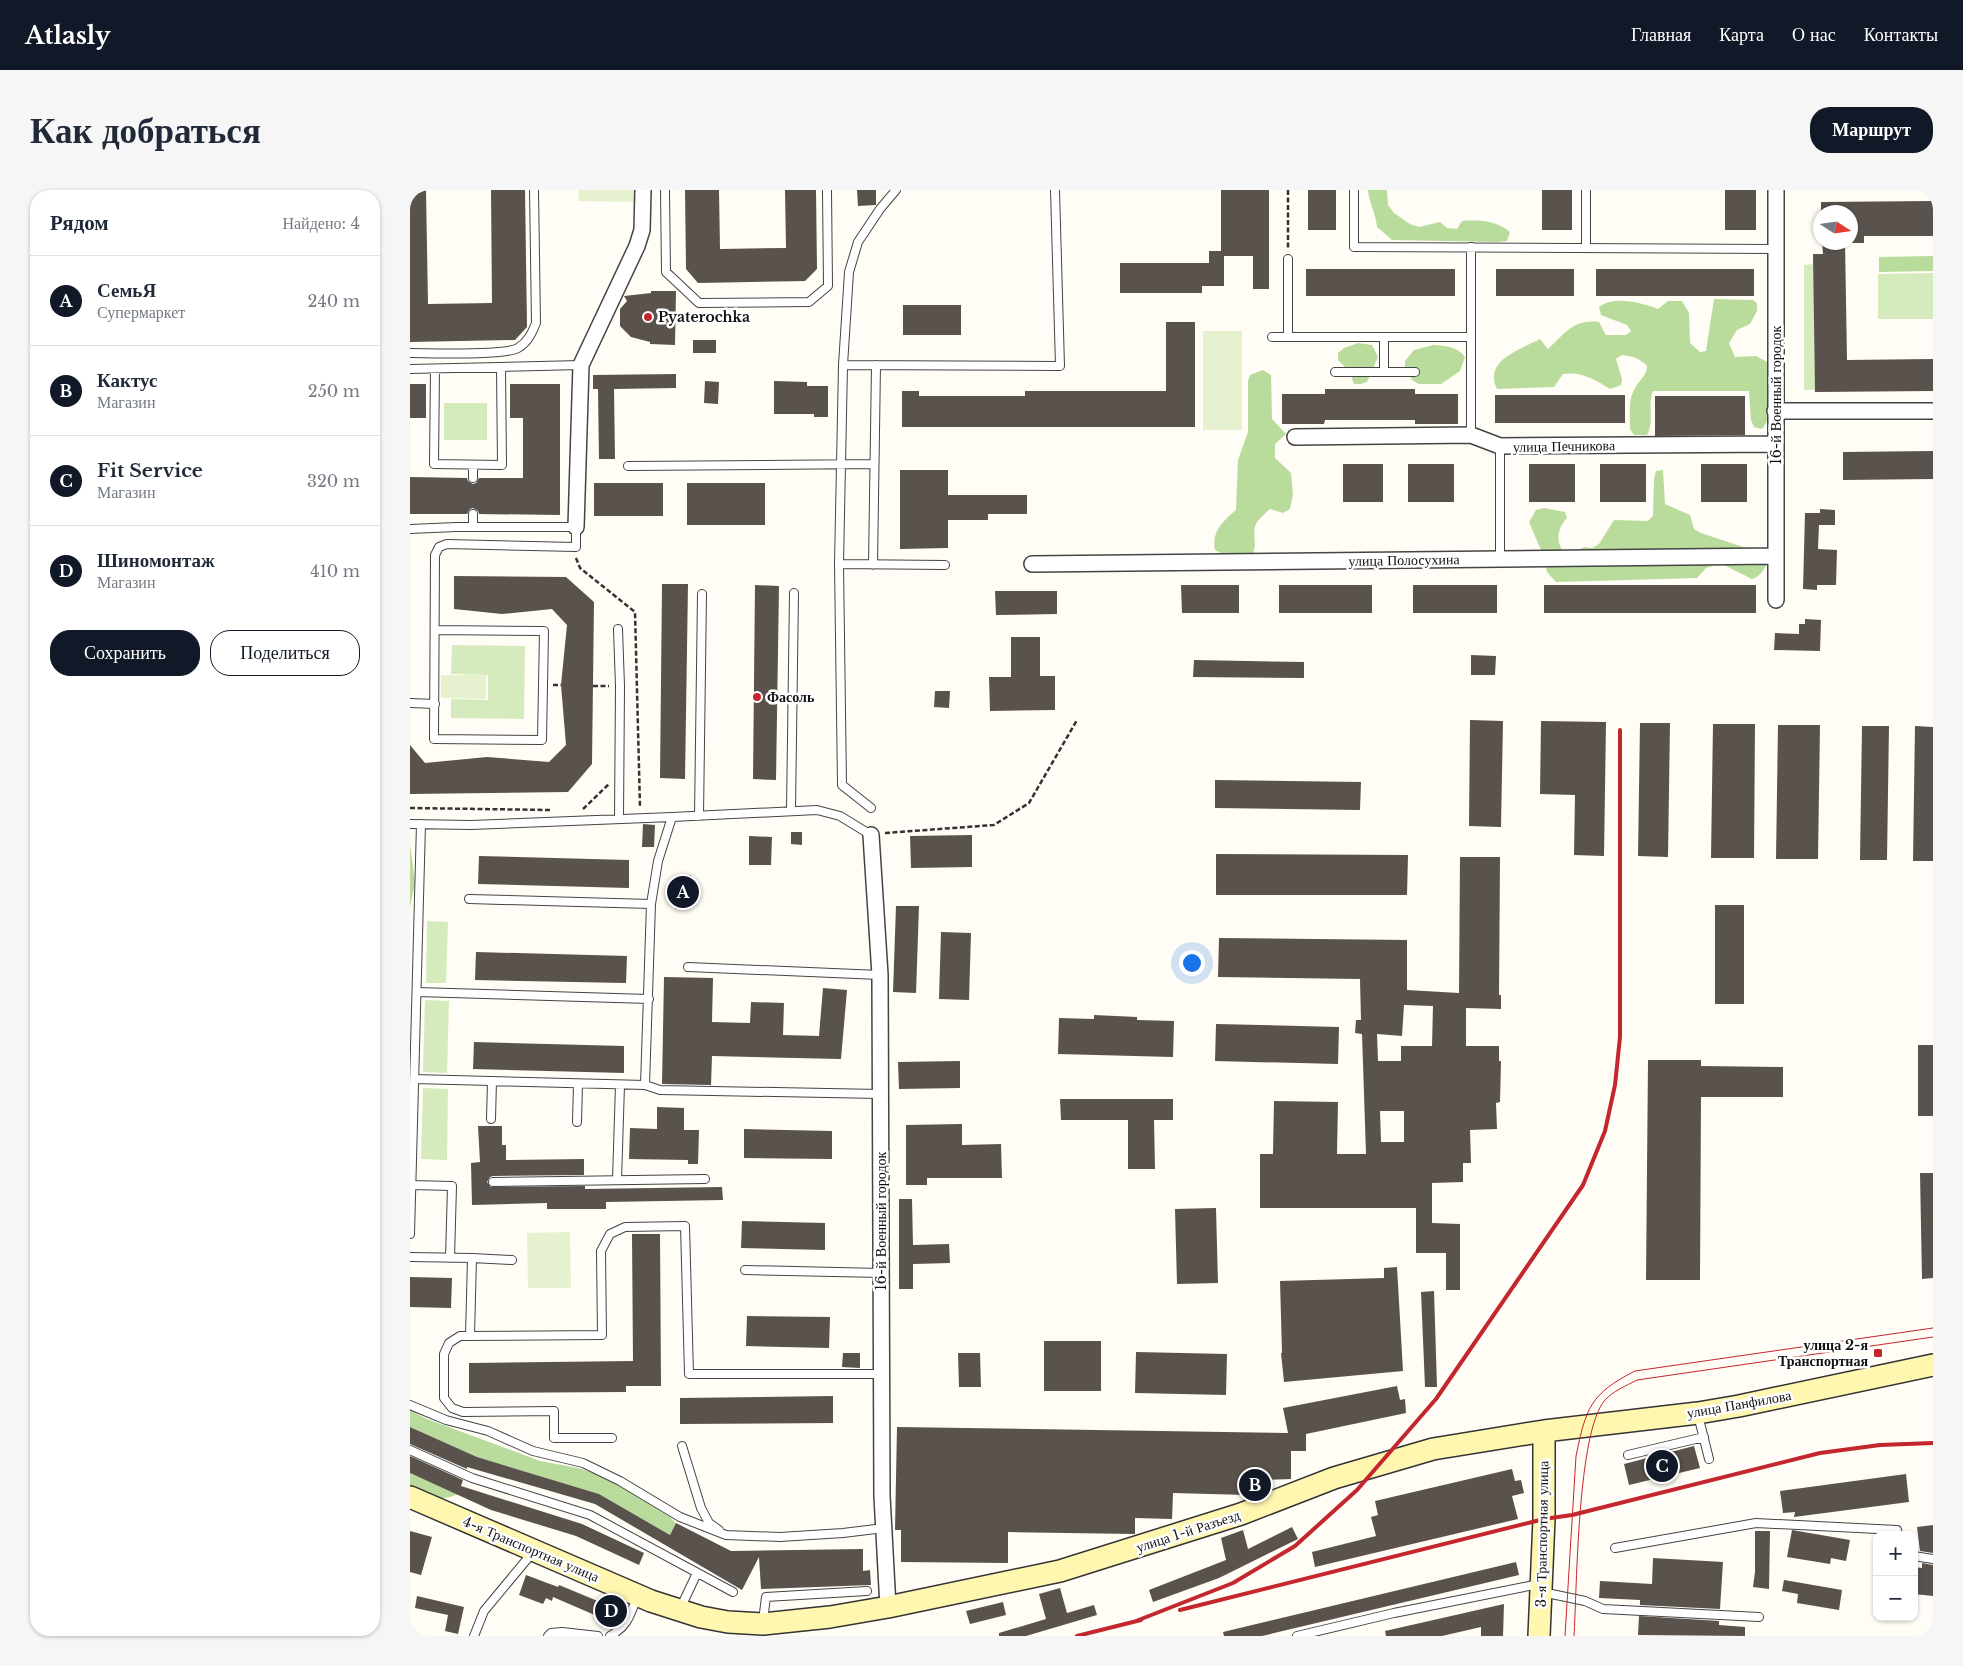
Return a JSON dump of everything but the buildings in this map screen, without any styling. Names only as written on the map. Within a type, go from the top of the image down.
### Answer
[{"type":"main road","name":"улица Панфилова","points":[[1544,1431],[1698,1413],[1933,1365]]},
{"type":"main road","name":"3-я Транспортная улица","points":[[1539,1636],[1542,1588],[1544,1431]]},
{"type":"main road","name":"улица 1-й Разъезд","points":[[888,1607],[1060,1571],[1240,1514],[1334,1478],[1433,1448],[1544,1431]]},
{"type":"main road","name":"4-я Транспортная улица","points":[[410,1497],[679,1611],[728,1622],[763,1624],[830,1617],[888,1607]]},
{"type":"street","points":[[576,527],[581,365],[637,246],[642,230],[644,190]]},
{"type":"street","name":"16-й Военный городок","points":[[1776,190],[1776,600]]},
{"type":"street","points":[[1776,411],[1933,411]]},
{"type":"street","name":"улица Печникова","points":[[1295,437],[1471,435],[1500,446],[1776,444]]},
{"type":"street","name":"улица Полосухина","points":[[1032,564],[1775,556]]},
{"type":"street","name":"16-й Военный городок","points":[[871,836],[880,975],[882,1374],[884,1528],[888,1607]]},
{"type":"lane","points":[[410,353],[502,352],[518,348],[530,337],[536,323],[534,190]]},
{"type":"lane","points":[[665,190],[666,272],[699,303],[809,302],[828,286],[827,190]]},
{"type":"lane","points":[[871,808],[842,785],[839,564],[843,365],[849,272],[858,242],[880,209],[896,190]]},
{"type":"lane","points":[[843,365],[1060,366],[1055,190]]},
{"type":"lane","points":[[1354,190],[1354,247],[1776,249]]},
{"type":"lane","points":[[1586,190],[1586,247]]},
{"type":"lane","points":[[1471,247],[1471,435]]},
{"type":"lane","points":[[1288,259],[1288,337]]},
{"type":"lane","points":[[1272,337],[1471,337]]},
{"type":"lane","points":[[1384,337],[1384,372]]},
{"type":"lane","points":[[410,369],[581,365]]},
{"type":"lane","points":[[873,565],[873,464],[876,365]]},
{"type":"lane","points":[[434,368],[434,464],[502,465],[501,368]]},
{"type":"lane","points":[[1334,372],[1414,372]]},
{"type":"lane","points":[[1500,446],[1500,559]]},
{"type":"lane","points":[[628,466],[873,464]]},
{"type":"lane","points":[[473,465],[473,478]]},
{"type":"lane","points":[[473,514],[473,527]]},
{"type":"lane","points":[[410,529],[576,527],[576,546],[447,544],[439,547],[436,555],[434,704],[434,738],[542,740],[544,631],[435,630]]},
{"type":"lane","points":[[839,564],[945,565]]},
{"type":"lane","points":[[791,810],[794,593]]},
{"type":"lane","points":[[699,816],[702,594]]},
{"type":"lane","points":[[618,629],[620,686],[619,818]]},
{"type":"lane","points":[[410,704],[434,704]]},
{"type":"lane","points":[[410,824],[471,825],[817,810],[840,816],[871,836]]},
{"type":"lane","points":[[645,1085],[651,904],[658,861],[672,817]]},
{"type":"lane","points":[[410,1234],[421,824]]},
{"type":"lane","points":[[469,899],[651,904]]},
{"type":"lane","points":[[688,967],[880,975]]},
{"type":"lane","points":[[417,992],[649,999]]},
{"type":"lane","points":[[414,1079],[645,1085],[660,1090],[880,1094]]},
{"type":"lane","points":[[491,1119],[492,1081]]},
{"type":"lane","points":[[577,1122],[578,1084]]},
{"type":"lane","points":[[617,1180],[620,1085]]},
{"type":"lane","points":[[493,1182],[705,1179]]},
{"type":"lane","points":[[411,1185],[452,1186],[450,1258]]},
{"type":"lane","points":[[612,1438],[554,1438],[554,1411],[463,1412],[452,1408],[444,1398],[444,1354],[449,1343],[460,1336],[602,1335],[601,1251],[610,1234],[625,1227],[685,1226],[689,1374],[882,1374]]},
{"type":"lane","points":[[410,1257],[512,1260]]},
{"type":"lane","points":[[470,1336],[472,1258]]},
{"type":"lane","points":[[745,1270],[881,1273]]},
{"type":"lane","points":[[410,1405],[446,1420],[488,1430],[533,1451],[583,1463],[620,1481],[680,1517],[726,1535],[780,1537],[884,1528]]},
{"type":"lane","points":[[1698,1413],[1709,1459]]},
{"type":"lane","points":[[1628,1455],[1704,1437]]},
{"type":"lane","points":[[682,1446],[701,1508],[709,1523],[726,1535]]},
{"type":"lane","points":[[410,1450],[472,1478],[590,1515],[733,1592]]},
{"type":"lane","points":[[1615,1548],[1756,1523],[1897,1531]]},
{"type":"lane","points":[[474,1636],[484,1611],[534,1550]]},
{"type":"lane","points":[[1918,1557],[1933,1559]]},
{"type":"lane","points":[[679,1611],[696,1573]]},
{"type":"lane","points":[[1297,1636],[1394,1613],[1542,1588],[1585,1601],[1603,1609],[1759,1617]]},
{"type":"lane","points":[[763,1624],[766,1597],[867,1591]]},
{"type":"lane","points":[[610,1636],[621,1630],[630,1616],[638,1595]]},
{"type":"lane","points":[[548,1636],[551,1633],[562,1632],[598,1636]]},
{"type":"path","points":[[1288,190],[1288,259]]},
{"type":"path","points":[[594,686],[620,686]]},
{"type":"path","points":[[871,836],[896,831],[994,825],[1029,803],[1077,720]]},
{"type":"path","points":[[582,810],[619,774]]},
{"type":"path","points":[[410,808],[554,810]]},
{"type":"green space","points":[[579,190],[638,190],[638,202],[578,201]]},
{"type":"green space","points":[[1368,190],[1387,190],[1388,205],[1394,213],[1410,224],[1419,227],[1440,222],[1447,228],[1457,229],[1462,221],[1481,221],[1499,225],[1510,232],[1507,241],[1497,242],[1392,240],[1377,227]]},
{"type":"green space","points":[[1933,256],[1933,271],[1879,272],[1879,257]]},
{"type":"green space","points":[[1814,264],[1815,390],[1804,390],[1804,265]]},
{"type":"green space","points":[[1933,273],[1933,319],[1878,319],[1878,274]]},
{"type":"green space","points":[[1714,299],[1753,300],[1757,303],[1757,311],[1750,324],[1737,330],[1729,343],[1735,357],[1756,356],[1769,363],[1771,406],[1762,429],[1754,427],[1751,420],[1749,391],[1653,391],[1651,396],[1651,419],[1647,435],[1634,435],[1630,429],[1631,399],[1636,387],[1646,373],[1647,366],[1639,360],[1626,355],[1616,359],[1622,379],[1621,385],[1610,389],[1588,377],[1570,373],[1563,374],[1554,387],[1497,389],[1494,379],[1495,370],[1499,363],[1514,352],[1540,339],[1548,349],[1570,328],[1590,322],[1599,322],[1606,335],[1626,335],[1631,331],[1627,325],[1601,315],[1599,307],[1612,301],[1628,301],[1658,309],[1668,301],[1682,301],[1689,313],[1690,343],[1700,352],[1706,351]]},
{"type":"green space","points":[[1203,331],[1242,331],[1242,430],[1203,430]]},
{"type":"green space","points":[[1358,343],[1372,345],[1378,357],[1367,382],[1354,384],[1349,371],[1338,360],[1338,353],[1344,348]]},
{"type":"green space","points":[[1433,345],[1451,347],[1462,353],[1465,357],[1460,371],[1441,384],[1419,384],[1412,380],[1405,368],[1405,361],[1414,350]]},
{"type":"green space","points":[[1263,370],[1271,375],[1272,419],[1286,434],[1275,444],[1275,458],[1291,473],[1293,494],[1290,509],[1283,513],[1270,509],[1257,522],[1254,532],[1255,544],[1251,556],[1228,557],[1215,550],[1216,532],[1236,510],[1238,460],[1248,432],[1248,381],[1250,375]]},
{"type":"green space","points":[[444,403],[487,403],[487,440],[444,440]]},
{"type":"green space","points":[[1663,470],[1665,504],[1690,515],[1694,529],[1701,533],[1764,554],[1768,559],[1760,574],[1752,579],[1720,563],[1706,568],[1697,578],[1556,582],[1547,572],[1544,557],[1529,522],[1536,510],[1544,508],[1565,512],[1567,518],[1561,526],[1558,536],[1565,554],[1585,547],[1592,548],[1599,544],[1614,520],[1648,521],[1653,516],[1654,479],[1656,471]]},
{"type":"green space","points":[[452,645],[525,646],[524,719],[451,718],[451,699],[488,700],[488,675],[451,674]]},
{"type":"green space","points":[[441,675],[486,675],[486,699],[441,698]]},
{"type":"green space","points":[[410,844],[415,883],[410,907]]},
{"type":"green space","points":[[427,921],[448,922],[446,983],[426,983]]},
{"type":"green space","points":[[425,1000],[449,1001],[447,1073],[423,1072]]},
{"type":"green space","points":[[423,1088],[448,1089],[447,1160],[421,1159]]},
{"type":"green space","points":[[570,1232],[571,1288],[528,1288],[527,1233]]},
{"type":"green space","points":[[410,1410],[427,1419],[540,1461],[578,1468],[603,1476],[670,1517],[676,1523],[670,1535],[599,1494],[477,1457],[410,1427]]},
{"type":"green space","points":[[410,1473],[458,1494],[445,1498],[433,1498],[410,1489]]},
{"type":"tram line","points":[[1565,1636],[1576,1456],[1587,1414],[1592,1404],[1608,1387],[1635,1371],[1933,1328]]},
{"type":"tram line","points":[[1574,1636],[1580,1512],[1584,1476],[1596,1417],[1608,1397],[1637,1380],[1933,1337]]},
{"type":"railway","points":[[1136,1621],[1233,1583],[1295,1546],[1357,1490],[1436,1399],[1583,1185],[1605,1131],[1615,1085],[1620,1037],[1620,730]]},
{"type":"railway","points":[[1180,1610],[1544,1519],[1572,1515],[1820,1453],[1880,1445],[1933,1443]]},
{"type":"railway","points":[[1077,1636],[1141,1620]]},
{"type":"place","name":"Pyaterochka","points":[[648,317]]},
{"type":"place","name":"Фасоль","points":[[757,697]]},
{"type":"place","name":"СемьЯ","points":[[683,892]]},
{"type":"place","name":"улица 2-я Транспортная","points":[[1878,1353]]},
{"type":"place","name":"Fit Service","points":[[1662,1466]]},
{"type":"place","name":"Кактус","points":[[1255,1485]]},
{"type":"place","name":"Шиномонтаж","points":[[611,1611]]}]
